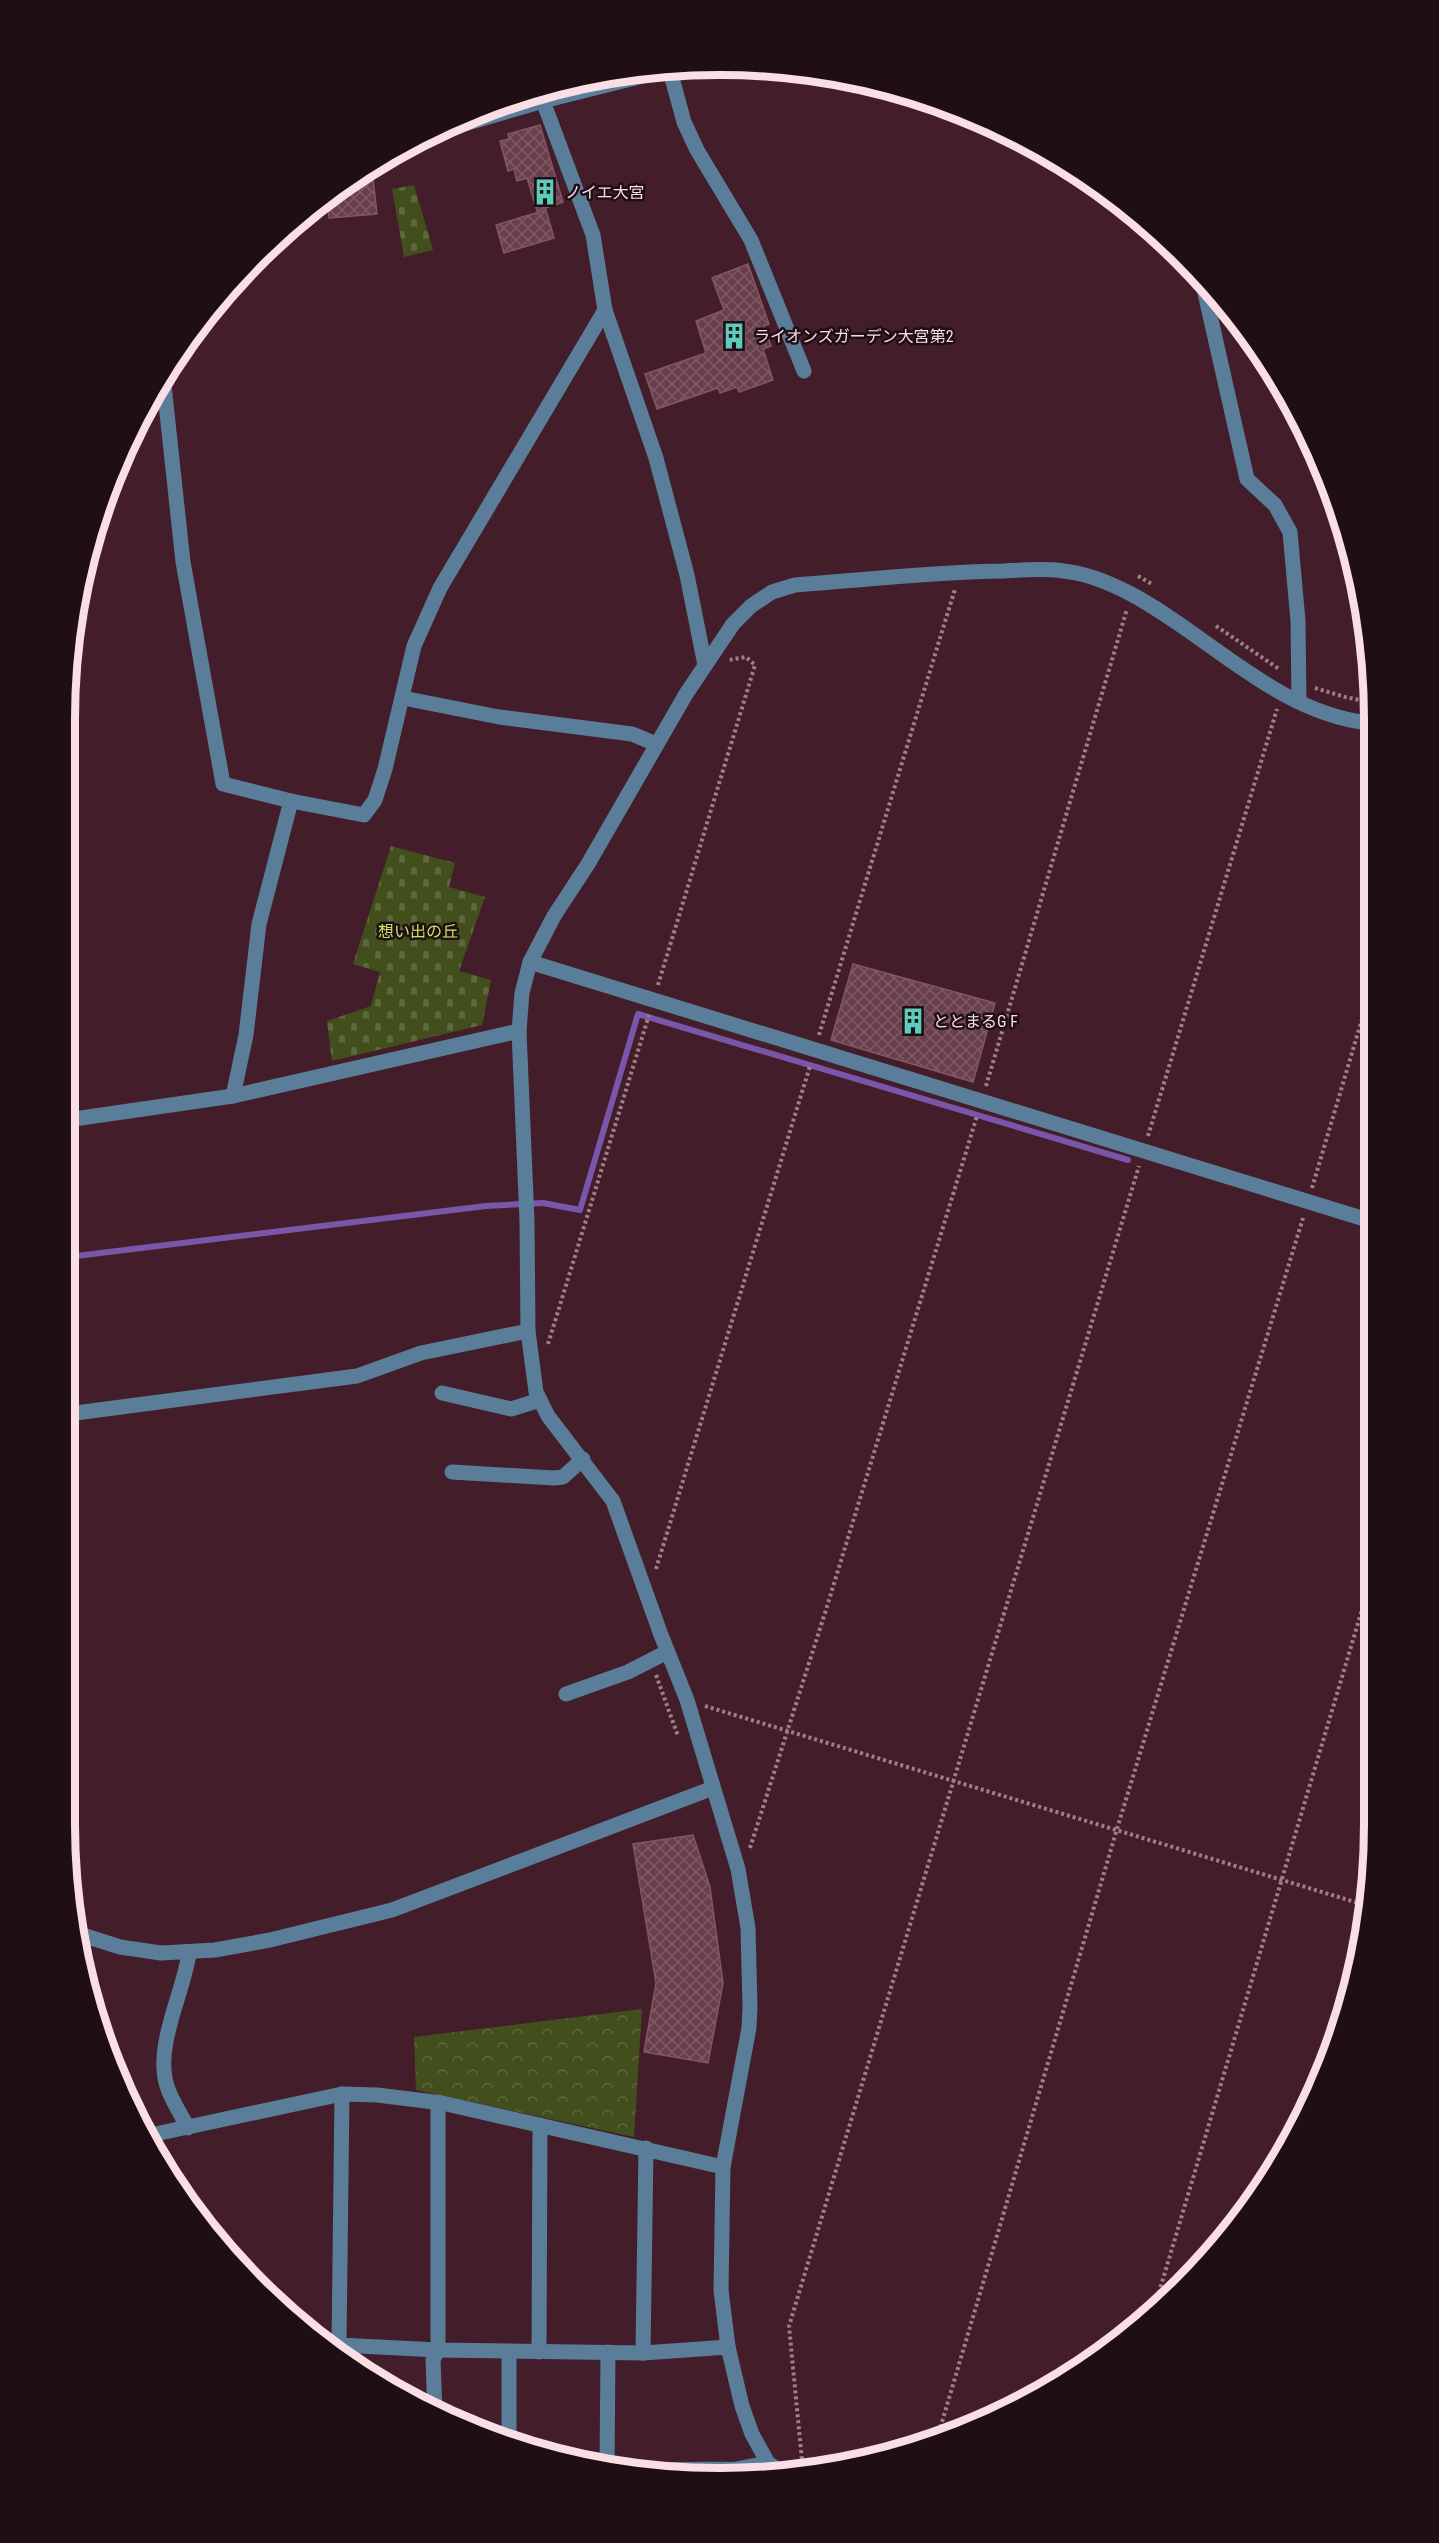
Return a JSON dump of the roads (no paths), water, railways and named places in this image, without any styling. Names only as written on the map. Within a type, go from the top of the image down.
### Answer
[{"type":"street","points":[[676,76],[684,122],[697,150],[751,240],[804,371]]},
{"type":"street","points":[[506,112],[601,86]]},
{"type":"street","points":[[543,101],[593,235],[605,310],[656,458],[687,575],[705,665]]},
{"type":"street","points":[[1206,297],[1247,479],[1275,505],[1290,532],[1298,621],[1299,701]]},
{"type":"street","points":[[165,391],[183,562],[223,784],[291,801],[364,815],[375,800],[403,698],[414,646],[440,588],[605,310]]},
{"type":"street","points":[[772,2466],[768,2463],[752,2434],[742,2406],[728,2347],[721,2290],[723,2167],[749,2028],[750,2007],[748,1928],[738,1869],[687,1700],[613,1501],[548,1416],[536,1392],[528,1331],[527,1221],[519,1031],[522,993],[530,962],[554,916],[588,864],[656,744],[733,624],[751,606],[772,592],[795,585],[960,571],[1063,571],[1098,580],[1131,594],[1282,694],[1332,714],[1364,722]]},
{"type":"street","points":[[403,698],[499,717],[614,730],[632,734],[656,744]]},
{"type":"street","points":[[233,1096],[246,1035],[259,924],[291,801]]},
{"type":"street","points":[[530,962],[1364,1219]]},
{"type":"street","points":[[75,1119],[233,1096],[519,1031]]},
{"type":"street","points":[[75,1413],[357,1376],[422,1353],[528,1331]]},
{"type":"street","points":[[442,1393],[511,1409],[540,1400]]},
{"type":"street","points":[[452,1472],[554,1478],[563,1477],[583,1459]]},
{"type":"street","points":[[566,1694],[628,1672],[668,1652]]},
{"type":"street","points":[[85,1936],[120,1947],[161,1953],[189,1953],[270,1940],[392,1910],[713,1788]]},
{"type":"street","points":[[188,2128],[166,2085],[164,2062],[171,2017],[187,1969],[189,1953]]},
{"type":"street","points":[[155,2134],[342,2094],[438,2103],[723,2167]]},
{"type":"street","points":[[331,2338],[342,2094]]},
{"type":"street","points":[[435,2402],[433,2360],[438,2350],[438,2103]]},
{"type":"street","points":[[539,2352],[540,2125]]},
{"type":"street","points":[[643,2353],[646,2148]]},
{"type":"street","points":[[339,2344],[509,2352],[643,2353],[728,2347]]},
{"type":"street","points":[[509,2352],[509,2433]]},
{"type":"street","points":[[608,2352],[608,2458]]},
{"type":"street","points":[[744,2467],[768,2463]]},
{"type":"waterway","points":[[75,1256],[486,1206],[543,1203],[580,1210],[638,1014],[1128,1160]]},
{"type":"place","name":"ノイエ大宮","points":[[545,192]]},
{"type":"place","name":"ライオンズガーデン大宮第2","points":[[734,336]]},
{"type":"place","name":"ととまるG F","points":[[913,1021]]},
{"type":"park label","name":"想い出の丘","points":[[418,931]]}]
